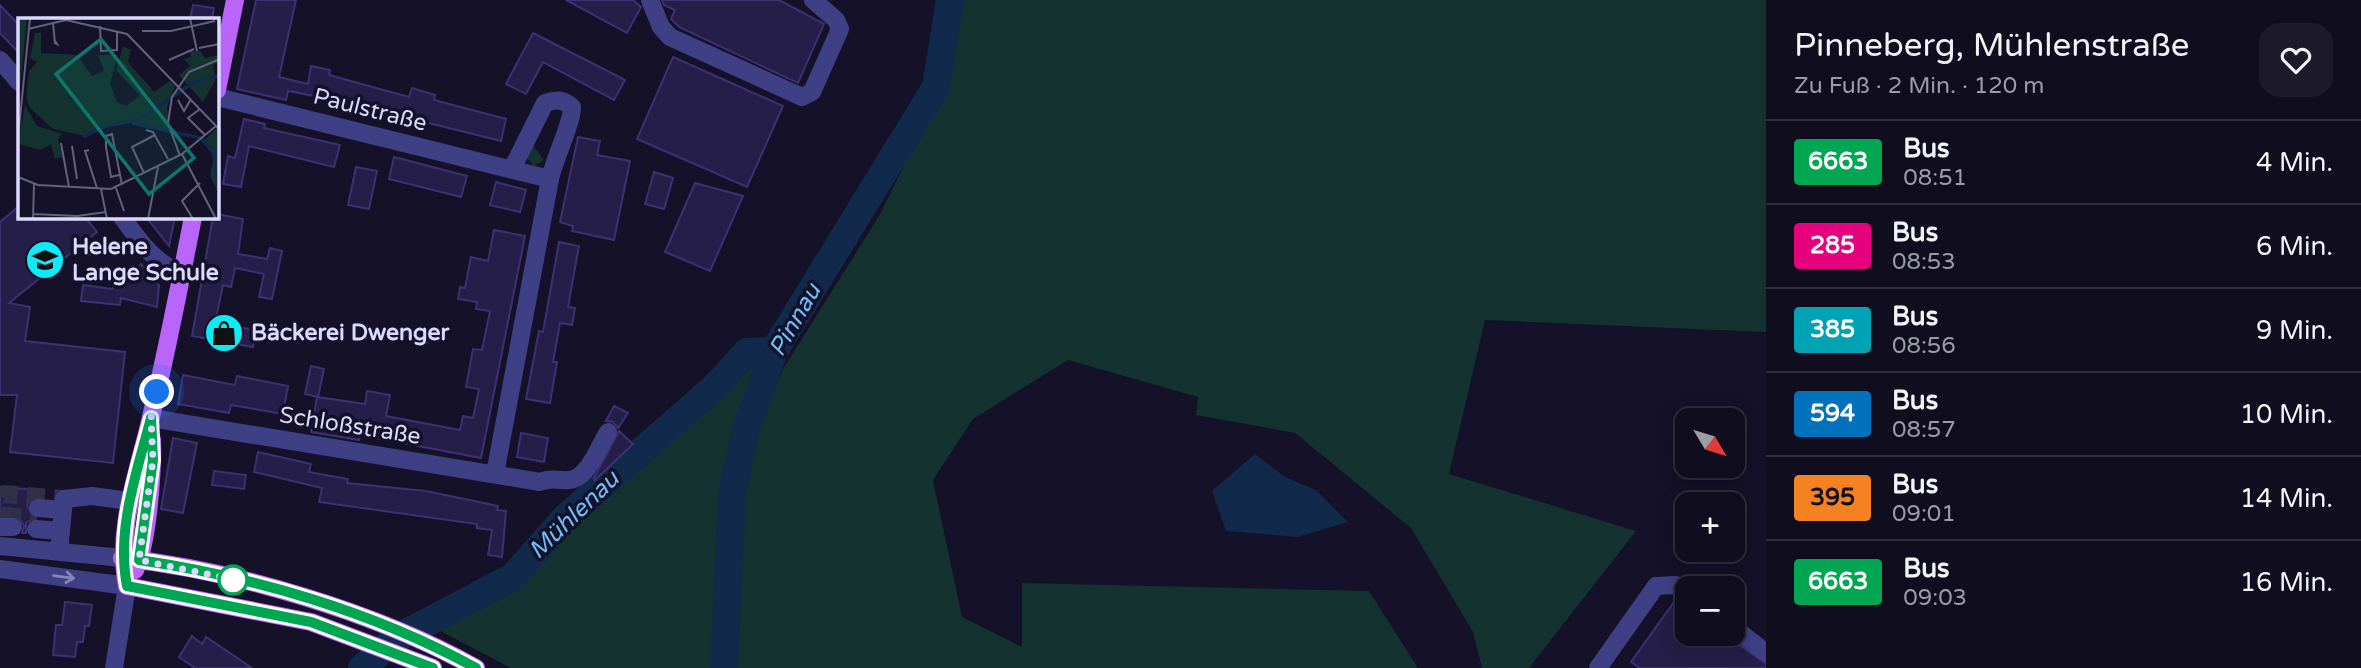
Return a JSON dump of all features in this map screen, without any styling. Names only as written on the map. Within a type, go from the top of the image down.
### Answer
[{"type":"main road","points":[[219,80],[235,0]]},
{"type":"main road","points":[[131,559],[130,501],[151,418],[193,219]]},
{"type":"main road","points":[[151,418],[153,460],[127,586],[254,608],[311,622],[433,668]]},
{"type":"main road","points":[[131,559],[258,586],[361,616],[476,668]]},
{"type":"street","points":[[650,0],[661,27],[670,37],[802,97],[812,92],[840,29],[836,20],[813,0]]},
{"type":"street","points":[[0,60],[18,81]]},
{"type":"street","name":"Paulstraße","points":[[219,97],[550,178]]},
{"type":"street","points":[[495,474],[550,178],[556,151],[572,116],[572,107],[556,99],[545,103],[512,169]]},
{"type":"street","points":[[123,219],[144,247],[164,265],[182,273]]},
{"type":"street","name":"Schloßstraße","points":[[151,418],[541,482],[551,478],[571,481],[581,476],[608,432]]},
{"type":"street","points":[[59,551],[64,499],[92,496],[130,501]]},
{"type":"street","points":[[37,518],[62,521]]},
{"type":"street","points":[[0,547],[131,559]]},
{"type":"street","points":[[0,569],[127,586],[114,668]]},
{"type":"street","points":[[1598,668],[1656,586],[1675,585]]},
{"type":"street","points":[[1745,636],[1766,653]]},
{"type":"green space","points":[[960,0],[1766,0],[1766,332],[1485,320],[1449,474],[1636,531],[1529,668],[1482,668],[1473,632],[1411,528],[1295,433],[1196,415],[1198,397],[1068,360],[973,419],[933,480],[962,617],[1022,647],[1022,583],[1369,591],[1418,668],[511,668],[425,623],[513,577],[565,518],[717,385],[747,352],[774,351],[746,429],[735,487],[783,369],[879,216],[933,107]]},
{"type":"green space","points":[[531,142],[544,160],[534,166],[525,156]]},
{"type":"water","points":[[1255,454],[1285,477],[1316,490],[1348,522],[1298,537],[1226,531],[1212,491]]},
{"type":"building","points":[[256,0],[296,0],[279,77],[308,84],[311,66],[330,70],[329,75],[409,97],[412,88],[435,95],[434,100],[506,119],[501,141],[340,101],[288,91],[286,100],[237,89]]},
{"type":"building","points":[[566,0],[633,0],[641,7],[627,33]]},
{"type":"building","points":[[662,0],[779,0],[824,24],[798,83],[679,27],[671,19],[675,10],[664,5]]},
{"type":"building","points":[[0,5],[18,24],[18,52],[0,33]]},
{"type":"building","points":[[193,5],[214,8],[212,18],[190,18]]},
{"type":"building","points":[[533,33],[625,80],[614,100],[543,62],[526,94],[506,84]]},
{"type":"building","points":[[673,57],[783,106],[747,187],[637,139]]},
{"type":"building","points":[[244,119],[265,124],[264,128],[340,145],[334,167],[249,146],[241,187],[223,184],[228,156],[235,158]]},
{"type":"building","points":[[578,137],[600,141],[597,155],[630,161],[614,240],[572,231],[573,226],[560,222]]},
{"type":"building","points":[[394,157],[467,176],[461,197],[389,179]]},
{"type":"building","points":[[356,167],[377,171],[369,209],[348,205]]},
{"type":"building","points":[[654,172],[673,178],[664,209],[645,204]]},
{"type":"building","points":[[496,182],[526,190],[520,212],[490,205]]},
{"type":"building","points":[[695,183],[743,196],[710,271],[665,252]]},
{"type":"building","points":[[18,207],[18,219],[87,219],[97,232],[9,303],[30,307],[25,341],[125,352],[113,463],[10,452],[17,395],[0,395],[0,222]]},
{"type":"building","points":[[219,214],[243,219],[238,254],[267,259],[270,248],[282,251],[272,299],[259,297],[264,274],[235,268],[231,287],[223,285],[215,323],[256,330],[253,347],[192,336],[213,219],[219,219]]},
{"type":"building","points":[[148,219],[175,219],[169,246]]},
{"type":"building","points":[[494,230],[525,236],[481,458],[360,435],[359,440],[311,432],[317,397],[365,404],[367,391],[390,395],[386,416],[460,430],[463,416],[473,418],[479,389],[466,387],[473,349],[482,350],[490,311],[476,309],[477,302],[458,299],[460,287],[465,288],[471,257],[488,261]]},
{"type":"building","points":[[559,242],[579,246],[568,307],[575,308],[572,325],[560,323],[553,362],[557,362],[550,403],[526,399],[539,331],[543,332]]},
{"type":"building","points":[[141,264],[159,285],[157,307],[121,298],[120,305],[81,301],[83,285],[112,289]]},
{"type":"building","points":[[311,366],[324,369],[318,397],[305,394]]},
{"type":"building","points":[[183,375],[235,385],[237,376],[288,386],[283,414],[231,405],[229,413],[178,404]]},
{"type":"building","points":[[614,406],[628,413],[618,428],[613,422],[606,421]]},
{"type":"building","points":[[619,431],[633,444],[595,480],[594,478]]},
{"type":"building","points":[[521,433],[548,438],[544,462],[517,457]]},
{"type":"building","points":[[173,438],[197,443],[183,513],[161,509]]},
{"type":"building","points":[[258,452],[311,464],[309,472],[348,479],[347,483],[426,491],[498,506],[497,510],[506,511],[502,557],[488,555],[492,530],[477,528],[477,524],[319,502],[322,488],[254,472]]},
{"type":"building","points":[[214,471],[246,475],[244,489],[212,485]]},
{"type":"building","points":[[0,487],[39,490],[39,497],[33,498],[27,506],[34,518],[26,523],[26,533],[22,533],[24,526],[19,518],[0,516]]},
{"type":"building","points":[[1675,600],[1675,646],[1741,646],[1766,664],[1766,668],[1640,668],[1631,662]]},
{"type":"building","points":[[65,602],[92,605],[89,626],[85,626],[83,642],[77,642],[75,657],[53,655],[56,625],[62,625]]},
{"type":"building","points":[[192,636],[202,644],[206,637],[252,668],[195,668],[179,657]]},
{"type":"waterway","name":"Pinnau","points":[[724,668],[732,493],[746,429],[774,351],[936,87],[950,0]]},
{"type":"waterway","name":"Mühlenau","points":[[362,668],[395,639],[513,577],[565,518],[717,385],[747,352],[774,351]]},
{"type":"tunnel","points":[[2,525],[4,494],[64,499]]},
{"type":"tunnel","points":[[3,516],[37,519]]},
{"type":"bus line","name":"6663","points":[[433,668],[311,622],[254,608],[127,586],[122,558],[130,501],[151,418],[153,460],[139,560],[258,586],[386,624],[476,668]]},
{"type":"place","name":"Helene Lange Schule","points":[[45,260]]},
{"type":"place","name":"Bäckerei Dwenger","points":[[224,333]]},
{"type":"route","points":[[157,392],[151,418],[153,460],[139,560],[236,580],[233,580]]}]
